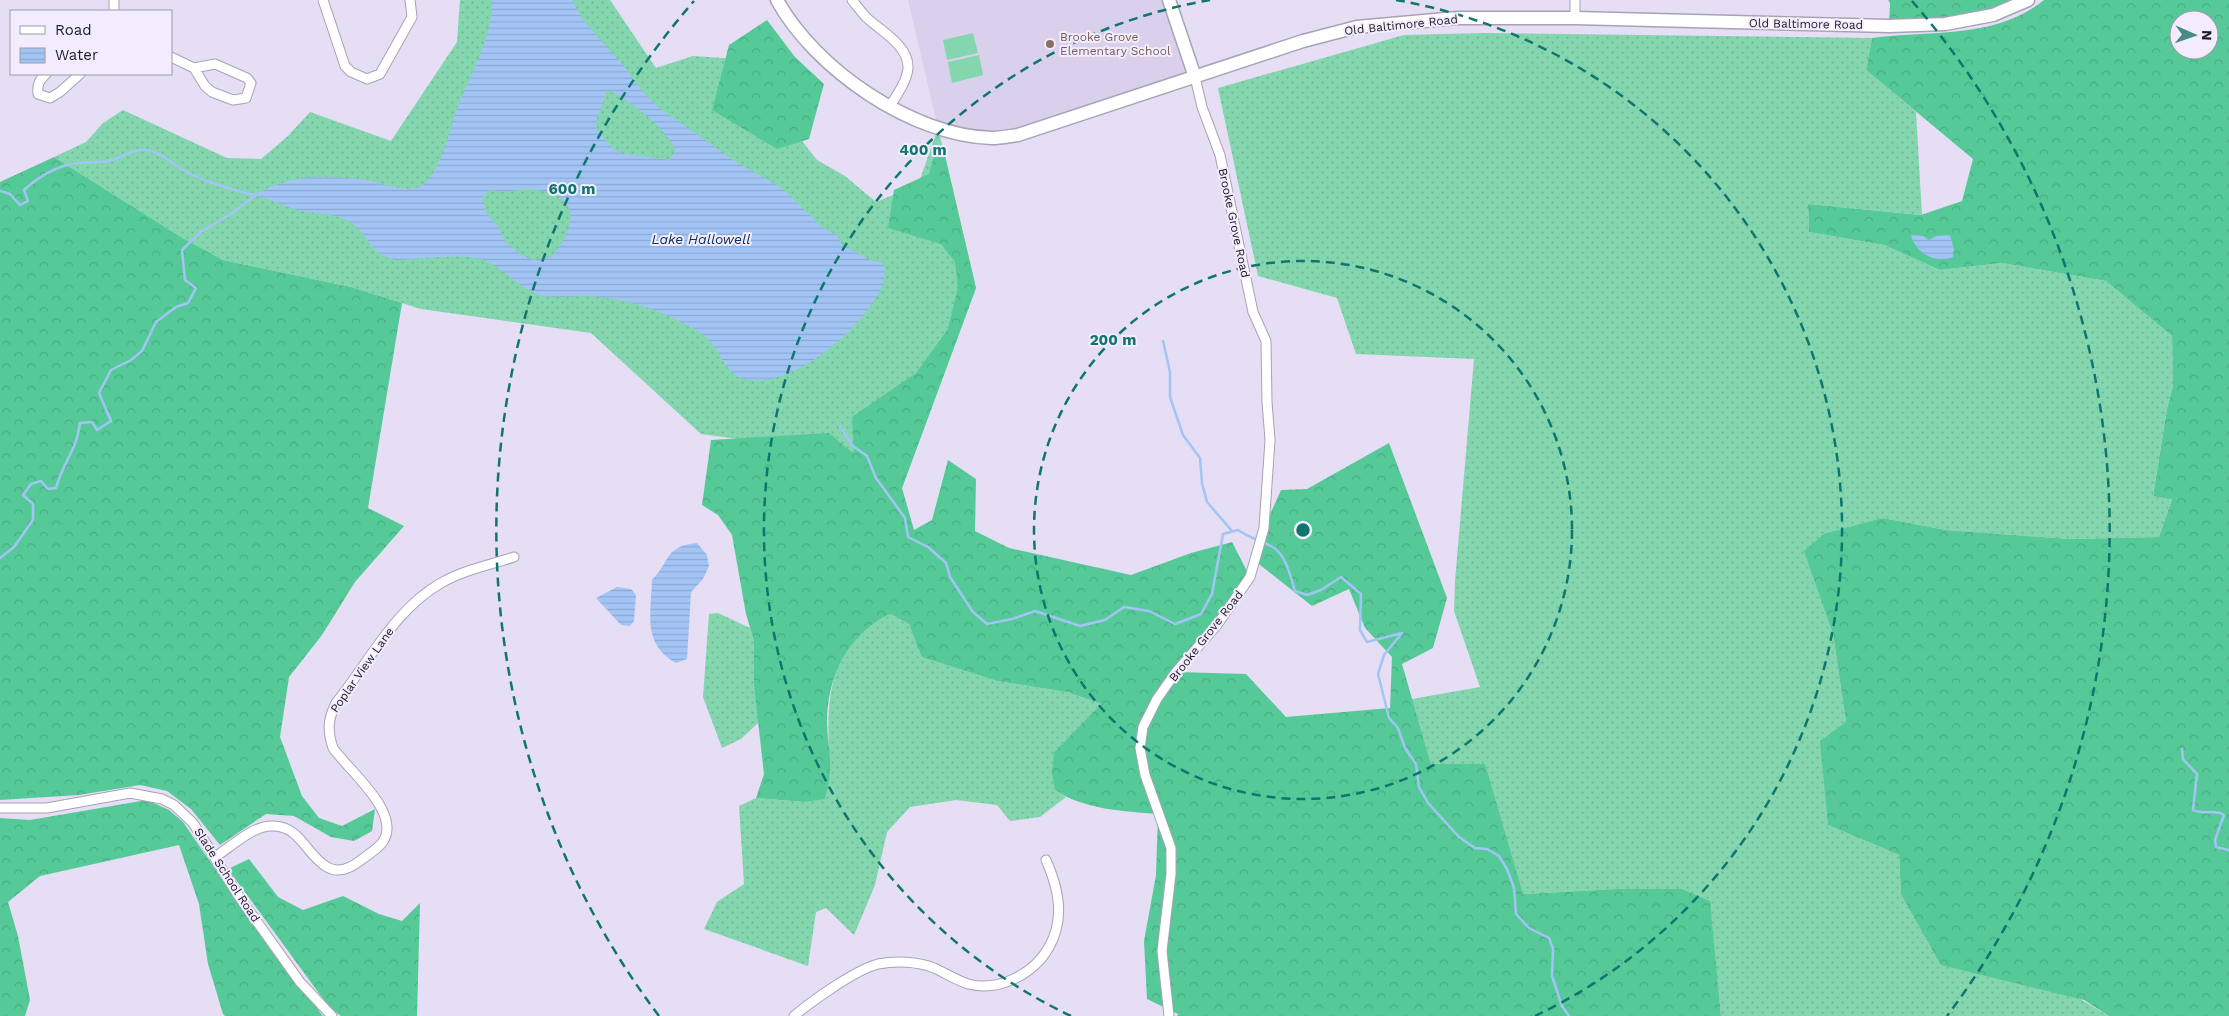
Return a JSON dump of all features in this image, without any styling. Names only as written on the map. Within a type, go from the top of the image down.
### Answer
[{"type":"street","points":[[323,0],[345,66],[350,72],[367,80],[380,74],[412,18],[410,0]]},
{"type":"street","name":"Old Baltimore Road","points":[[778,0],[802,36],[822,57],[858,86],[890,106],[933,126],[966,135],[993,138],[1018,135],[1303,41],[1356,27],[1457,18],[1574,18],[1889,26],[1945,24],[1993,15],[2028,0]]},
{"type":"street","points":[[852,0],[866,16],[903,50],[908,60],[908,70],[902,86],[890,106]]},
{"type":"street","points":[[1169,0],[1195,77]]},
{"type":"street","points":[[1574,18],[1575,0]]},
{"type":"street","points":[[172,57],[194,68],[205,86],[233,100],[246,98],[251,89],[251,83],[247,78],[215,64],[194,68]]},
{"type":"street","points":[[45,75],[37,86],[38,94],[50,98],[60,92],[79,75]]},
{"type":"street","name":"Brooke Grove Road","points":[[1169,1016],[1162,951],[1171,874],[1171,848],[1145,775],[1140,748],[1143,727],[1157,699],[1176,672],[1239,596],[1250,577],[1262,536],[1270,440],[1266,402],[1266,341],[1253,312],[1220,155],[1202,107],[1195,77]]},
{"type":"street","name":"Poplar View Lane","points":[[214,857],[256,830],[272,825],[289,830],[297,835],[317,859],[327,867],[336,870],[349,868],[382,842],[387,828],[384,812],[333,748],[329,736],[330,716],[336,703],[396,621],[426,592],[461,574],[514,557]]},
{"type":"street","name":"Slade School Road","points":[[0,808],[47,808],[130,793],[162,798],[193,823],[240,898],[300,982],[332,1016]]},
{"type":"street","points":[[794,1016],[849,979],[878,964],[919,964],[970,984],[997,983],[1018,977],[1043,958],[1054,939],[1059,920],[1057,891],[1046,860]]},
{"type":"shaded area","name":"Brooke Grove Elementary School","points":[[908,0],[1167,0],[1195,77],[1018,135],[938,128]]},
{"type":"green space","points":[[460,0],[610,0],[656,68],[693,56],[737,59],[817,160],[845,176],[876,202],[918,185],[938,128],[976,288],[902,488],[738,439],[701,434],[591,333],[421,309],[351,287],[223,260],[181,237],[54,157],[86,142],[103,123],[123,110],[227,158],[261,159],[288,136],[310,112],[391,141],[457,42]]},
{"type":"green space","points":[[1888,0],[2028,0],[1993,15],[1889,26],[1890,3]]},
{"type":"green space","points":[[2044,0],[2229,0],[2229,1016],[2109,1016],[2084,1000],[1941,965],[1901,894],[1899,855],[1828,825],[1820,741],[1846,722],[1833,634],[1804,551],[1824,534],[1883,518],[1946,530],[2070,539],[2159,537],[2172,499],[2153,496],[2167,409],[2173,386],[2172,336],[2106,281],[2002,263],[1940,270],[1884,245],[1809,232],[1808,204],[1921,215],[1962,201],[1973,159],[1866,70],[1872,38],[1961,31],[2005,22],[2025,13]]},
{"type":"green space","points":[[767,20],[795,57],[824,84],[809,139],[777,149],[712,110],[729,45]]},
{"type":"green space","points":[[973,33],[978,53],[947,60],[943,40]]},
{"type":"green space","points":[[1484,33],[1872,38],[1866,70],[1916,112],[1922,215],[1808,204],[1809,232],[1884,245],[1940,270],[2002,263],[2106,281],[2172,336],[2173,386],[2167,409],[2153,495],[2172,498],[2159,537],[2070,539],[1946,530],[1883,518],[1805,551],[1833,634],[1846,722],[1828,825],[1899,855],[1901,894],[2109,1016],[1721,1016],[1709,901],[1682,889],[1616,889],[1523,894],[1431,764],[1412,699],[1480,687],[1454,611],[1474,359],[1356,354],[1337,298],[1258,276],[1218,88],[1404,35]]},
{"type":"green space","points":[[979,55],[983,75],[952,83],[948,62]]},
{"type":"green space","points":[[937,145],[944,151],[976,288],[902,488],[914,530],[932,520],[948,460],[976,479],[975,531],[1009,548],[1131,575],[1191,553],[1232,542],[1250,577],[1177,672],[1246,674],[1286,717],[1390,708],[1392,657],[1365,628],[1349,589],[1312,606],[1255,561],[1264,528],[1281,490],[1307,489],[1389,443],[1447,598],[1433,648],[1402,664],[1431,764],[1485,764],[1523,894],[1616,889],[1682,889],[1710,901],[1721,1016],[1177,1016],[1178,1014],[1147,999],[1144,941],[1156,875],[1158,814],[1092,806],[1067,797],[1055,790],[1052,772],[1054,752],[1101,704],[1067,692],[997,681],[922,657],[909,624],[890,614],[862,633],[851,645],[842,659],[836,674],[828,706],[827,729],[830,769],[825,799],[804,802],[756,798],[764,774],[754,686],[754,641],[746,614],[732,535],[718,515],[702,505],[711,440],[829,433],[854,454],[852,417],[916,373],[948,329],[958,287],[955,262],[941,244],[888,228],[894,190],[929,174]]},
{"type":"green space","points":[[54,157],[181,237],[223,260],[351,287],[402,303],[368,508],[404,526],[355,582],[322,635],[289,677],[280,737],[302,796],[319,818],[342,826],[375,809],[372,831],[354,841],[331,837],[294,816],[266,814],[220,845],[191,809],[167,791],[140,785],[79,795],[0,800],[0,182]]},
{"type":"green space","points":[[718,613],[750,628],[754,641],[754,686],[759,722],[741,739],[722,748],[703,697],[709,614]]},
{"type":"green space","points":[[890,614],[909,624],[923,657],[997,681],[1067,692],[1101,704],[1054,752],[1055,790],[1066,797],[1040,817],[1010,821],[997,805],[956,800],[910,807],[887,832],[875,885],[854,935],[826,908],[816,912],[808,966],[704,929],[717,902],[744,884],[739,806],[756,798],[804,802],[830,770],[828,723],[830,701],[834,680],[841,660],[852,642],[868,627]]},
{"type":"green space","points":[[147,800],[169,810],[183,822],[270,949],[323,1016],[225,1016],[223,1014],[208,964],[199,904],[179,845],[40,876],[8,902],[18,936],[30,1000],[25,1016],[0,1016],[0,818],[30,820]]},
{"type":"green space","points":[[249,859],[278,897],[303,910],[343,896],[379,914],[402,921],[420,903],[417,1016],[341,1016],[329,1007],[228,869]]},
{"type":"water","name":"Lake Hallowell","points":[[492,0],[572,0],[583,20],[622,64],[642,91],[658,107],[736,162],[782,188],[823,228],[837,235],[842,245],[872,261],[882,262],[885,276],[883,283],[876,298],[863,316],[841,339],[797,370],[765,380],[749,380],[731,371],[711,342],[704,336],[688,325],[658,311],[624,301],[601,297],[550,297],[537,294],[529,291],[493,265],[478,258],[455,256],[396,260],[379,253],[360,230],[347,220],[294,209],[269,199],[254,196],[277,185],[311,177],[359,179],[403,189],[411,189],[424,184],[441,158],[459,104],[485,40]],"holes":[[[607,90],[625,100],[656,124],[675,150],[670,160],[626,154],[614,150],[597,130],[596,122]],[[526,189],[556,195],[565,202],[570,210],[567,231],[561,244],[551,257],[533,260],[521,255],[506,242],[499,228],[487,214],[482,197],[490,190],[506,192]]]},
{"type":"water","points":[[1911,235],[1923,236],[1929,240],[1936,236],[1950,235],[1954,249],[1953,257],[1939,259],[1921,252]]},
{"type":"water","points":[[697,543],[707,555],[709,566],[703,579],[691,592],[687,659],[676,663],[665,655],[653,637],[650,616],[652,580],[674,551],[679,547]]},
{"type":"water","points":[[617,587],[631,589],[636,595],[634,621],[630,626],[621,625],[596,598]]},
{"type":"waterway","points":[[0,191],[10,194],[20,205],[28,201],[24,190],[42,176],[56,169],[71,164],[110,161],[133,152],[146,150],[159,154],[188,173],[205,180],[248,194],[256,194]]},
{"type":"waterway","points":[[0,558],[14,547],[33,520],[33,504],[23,495],[31,484],[41,481],[48,489],[56,488],[76,441],[80,423],[92,422],[97,430],[111,421],[99,393],[111,370],[131,360],[142,351],[156,322],[176,307],[188,303],[196,288],[185,280],[182,250],[202,231],[231,214],[255,195]]},
{"type":"waterway","points":[[1163,341],[1170,372],[1170,397],[1183,435],[1200,458],[1202,483],[1207,502],[1232,531]]},
{"type":"waterway","points":[[840,426],[853,446],[867,456],[876,478],[905,518],[908,537],[928,547],[946,563],[950,577],[973,612],[987,624],[1012,619],[1035,611],[1080,626],[1105,620],[1124,607],[1149,611],[1175,624],[1201,614],[1212,594],[1223,534],[1238,530],[1271,546],[1280,554],[1287,566],[1295,591],[1307,595],[1321,590],[1341,577],[1361,594],[1360,630],[1367,642],[1402,633],[1384,655],[1378,674],[1389,718],[1398,728],[1405,748],[1416,764],[1419,787],[1428,803],[1459,837],[1475,848],[1487,849],[1499,856],[1507,869],[1514,888],[1516,914],[1529,928],[1549,938],[1553,949],[1552,976],[1562,1006],[1569,1016]]},
{"type":"waterway","points":[[2182,749],[2183,759],[2197,774],[2193,810],[2217,812],[2224,815],[2215,840],[2216,847],[2229,850]]},
{"type":"place","name":"Brooke Grove Elementary School","points":[[1050,44]]}]
